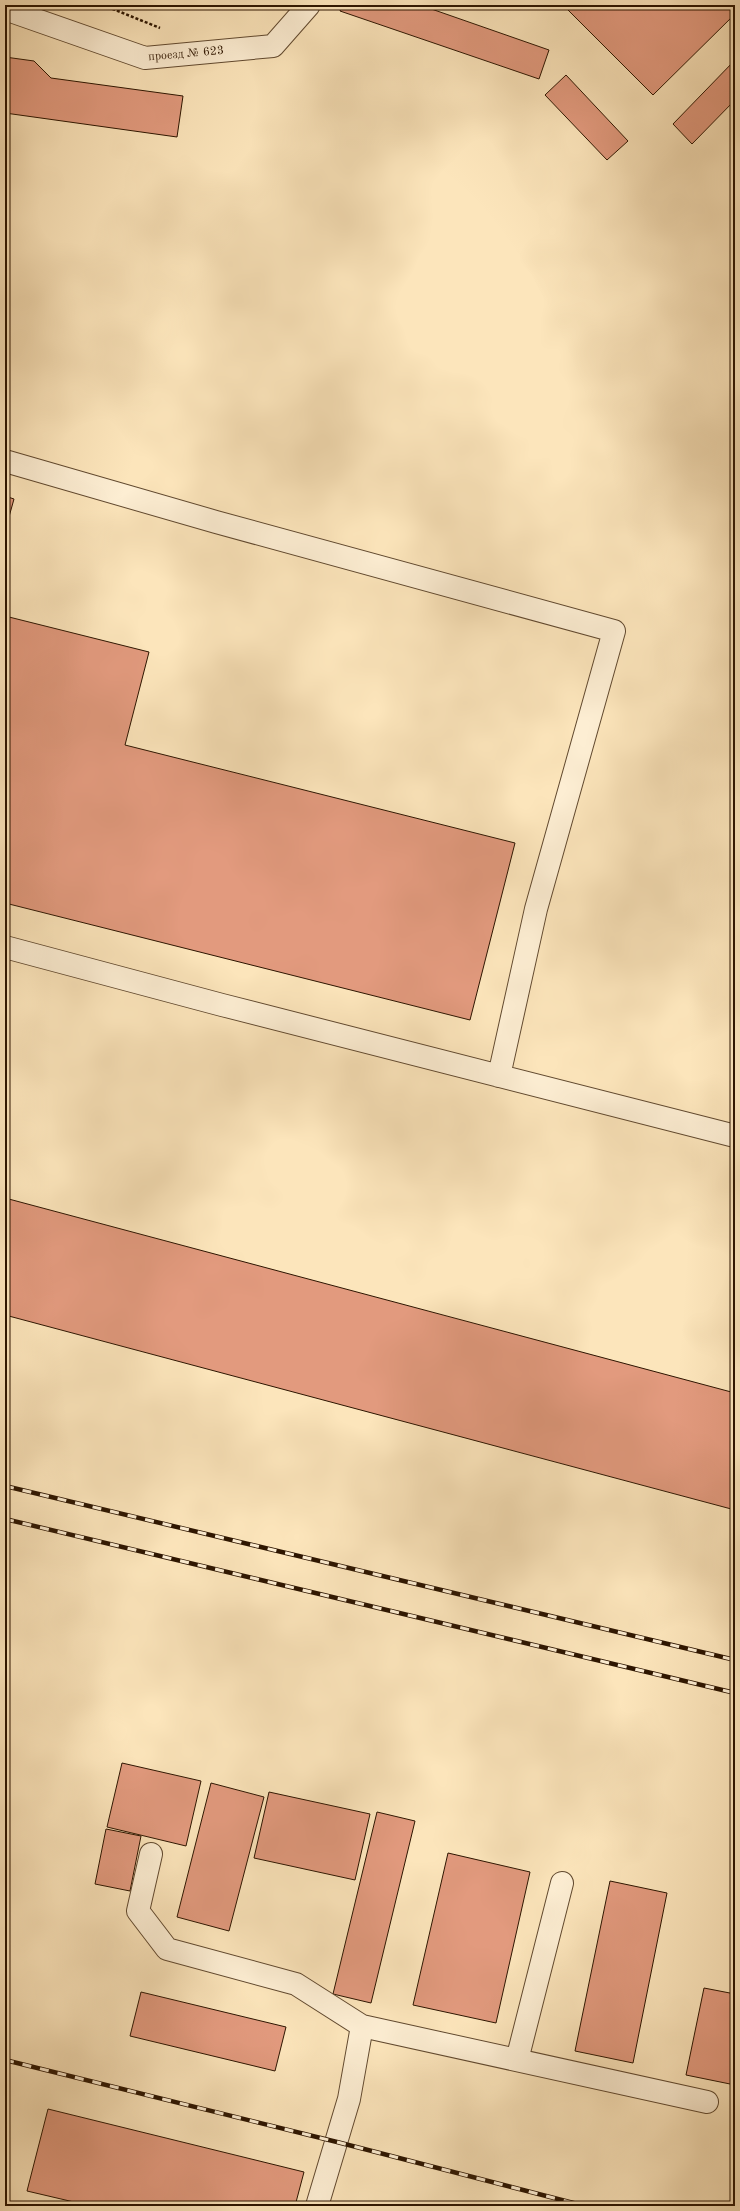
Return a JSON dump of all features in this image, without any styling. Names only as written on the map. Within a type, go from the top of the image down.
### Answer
[{"type":"street","name":"проезд № 623","points":[[5,9],[145,58],[273,46],[309,5]]},
{"type":"street","points":[[5,461],[216,522],[614,631],[536,909],[499,1076]]},
{"type":"street","points":[[5,947],[735,1136]]},
{"type":"street","points":[[151,1854],[138,1911],[167,1949],[296,1984],[362,2026],[707,2102]]},
{"type":"street","points":[[517,2060],[562,1883]]},
{"type":"street","points":[[317,2206],[349,2099],[362,2026]]},
{"type":"building","points":[[342,5],[420,5],[549,50],[539,79],[340,11]]},
{"type":"building","points":[[563,5],[735,5],[735,14],[653,95]]},
{"type":"building","points":[[5,57],[34,61],[51,78],[183,96],[177,137],[5,113]]},
{"type":"building","points":[[735,60],[735,100],[692,144],[673,124]]},
{"type":"building","points":[[566,75],[628,141],[607,160],[545,95]]},
{"type":"building","points":[[5,496],[14,499],[5,531]]},
{"type":"building","points":[[5,616],[149,652],[125,745],[515,843],[470,1020],[5,903]]},
{"type":"building","points":[[5,1198],[735,1393],[735,1510],[5,1315]]},
{"type":"building","points":[[122,1763],[201,1781],[186,1846],[107,1827]]},
{"type":"building","points":[[211,1783],[264,1797],[229,1931],[177,1917]]},
{"type":"building","points":[[269,1792],[370,1814],[355,1880],[254,1858]]},
{"type":"building","points":[[377,1812],[415,1821],[371,2003],[333,1994]]},
{"type":"building","points":[[106,1829],[141,1836],[130,1891],[95,1884]]},
{"type":"building","points":[[448,1853],[530,1872],[496,2023],[413,2005]]},
{"type":"building","points":[[610,1881],[667,1893],[633,2063],[575,2051]]},
{"type":"building","points":[[704,1988],[735,1994],[735,2085],[686,2075]]},
{"type":"building","points":[[141,1992],[286,2027],[275,2071],[130,2036]]},
{"type":"building","points":[[48,2109],[304,2172],[295,2206],[91,2206],[27,2191]]},
{"type":"railway","points":[[5,1486],[735,1660]]},
{"type":"railway","points":[[5,1519],[735,1693]]},
{"type":"railway","points":[[5,2060],[337,2142],[585,2206]]}]
